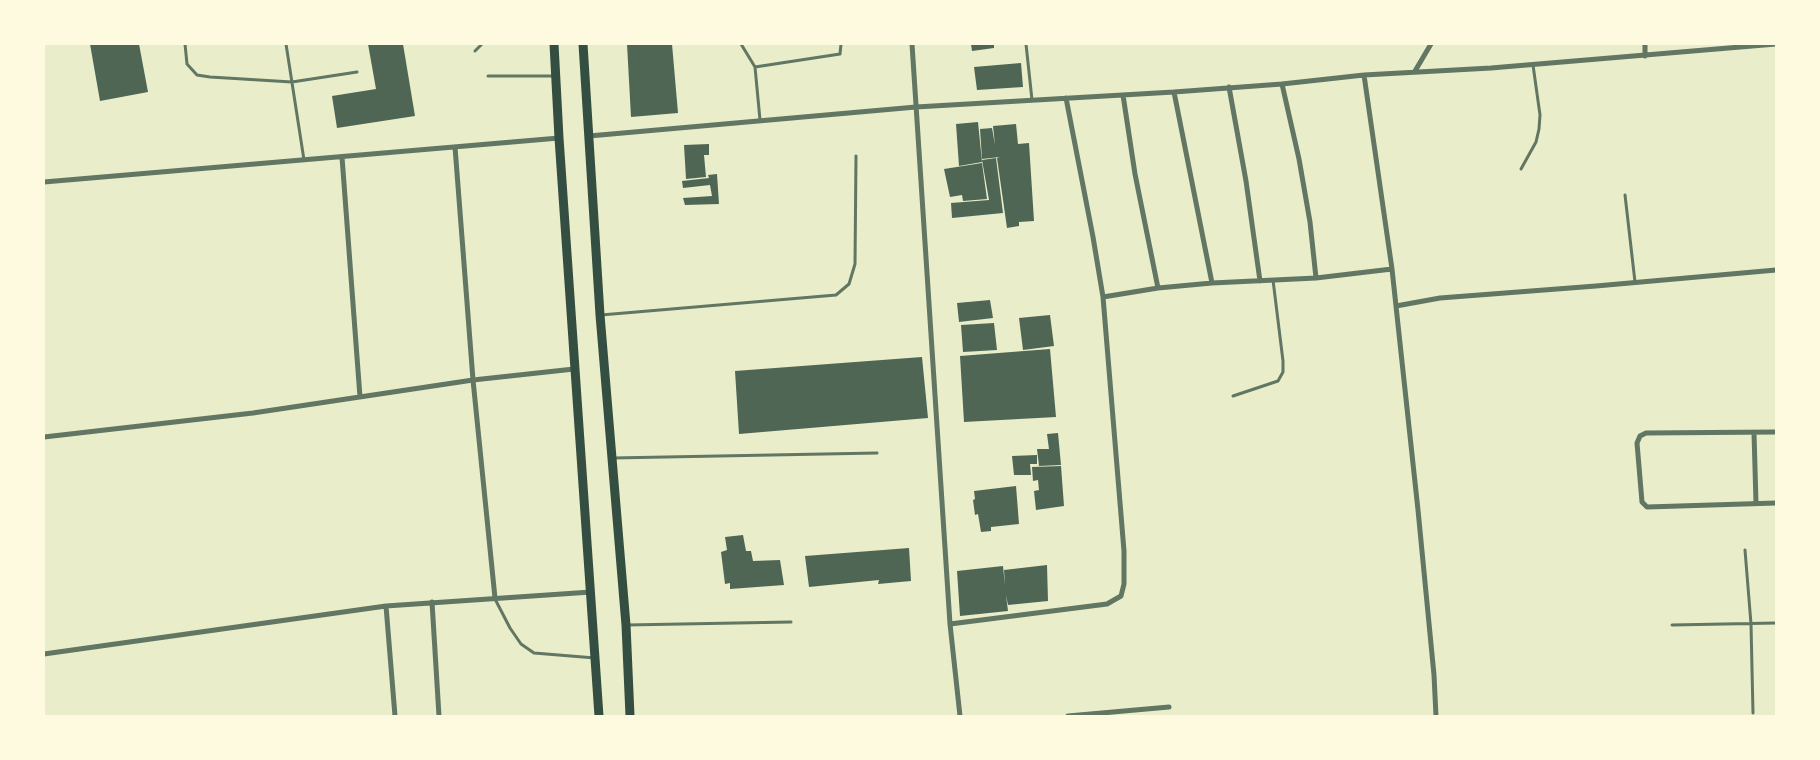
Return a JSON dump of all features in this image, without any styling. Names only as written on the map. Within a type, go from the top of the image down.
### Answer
[{"type":"main road","points":[[554,44],[574,369],[599,716]]},
{"type":"main road","points":[[583,44],[600,315],[626,625],[630,716]]},
{"type":"street","points":[[912,44],[950,624],[960,716]]},
{"type":"street","points":[[1415,71],[1432,44]]},
{"type":"street","points":[[1645,44],[1645,56]]},
{"type":"street","points":[[589,136],[916,107],[1174,92],[1282,84],[1364,75],[1533,65],[1776,44]]},
{"type":"street","points":[[1364,75],[1392,269],[1419,520],[1434,675],[1436,716]]},
{"type":"street","points":[[1282,84],[1300,159],[1312,235],[1316,278]]},
{"type":"street","points":[[1229,87],[1246,180],[1260,281]]},
{"type":"street","points":[[1174,92],[1212,283]]},
{"type":"street","points":[[1123,95],[1140,201],[1158,288]]},
{"type":"street","points":[[950,624],[1107,604],[1121,596],[1124,584],[1124,551],[1103,297],[1066,98]]},
{"type":"street","points":[[44,182],[559,138]]},
{"type":"street","points":[[455,147],[473,380],[494,598]]},
{"type":"street","points":[[342,157],[360,397]]},
{"type":"street","points":[[1103,297],[1158,288],[1212,283],[1316,278],[1392,269]]},
{"type":"street","points":[[1396,306],[1440,298],[1776,270]]},
{"type":"street","points":[[44,437],[253,413],[473,380],[574,369]]},
{"type":"street","points":[[1776,432],[1646,433],[1640,436],[1637,443],[1642,502],[1647,507],[1756,502],[1776,503]]},
{"type":"street","points":[[1754,433],[1756,502]]},
{"type":"street","points":[[44,654],[386,606],[591,592]]},
{"type":"street","points":[[432,602],[439,716]]},
{"type":"street","points":[[386,606],[395,716]]},
{"type":"street","points":[[1068,716],[1169,707]]},
{"type":"lane","points":[[185,44],[187,64],[197,75],[292,82],[357,72]]},
{"type":"lane","points":[[286,44],[304,160]]},
{"type":"lane","points":[[475,51],[482,44]]},
{"type":"lane","points":[[741,44],[755,67],[760,120]]},
{"type":"lane","points":[[755,67],[840,54],[841,44]]},
{"type":"lane","points":[[1026,44],[1032,100]]},
{"type":"lane","points":[[1521,169],[1536,142],[1539,129],[1540,115],[1533,65]]},
{"type":"lane","points":[[488,76],[556,76]]},
{"type":"lane","points":[[600,315],[836,295],[850,284],[855,264],[856,156]]},
{"type":"lane","points":[[1625,195],[1635,283]]},
{"type":"lane","points":[[1233,396],[1278,381],[1282,372],[1283,361],[1273,280]]},
{"type":"lane","points":[[612,458],[877,454]]},
{"type":"lane","points":[[1745,550],[1751,624],[1754,713]]},
{"type":"lane","points":[[494,598],[521,644],[534,653],[595,658]]},
{"type":"lane","points":[[626,625],[791,622]]},
{"type":"lane","points":[[1672,625],[1776,623]]},
{"type":"building","points":[[90,44],[139,44],[148,92],[100,101]]},
{"type":"building","points":[[368,44],[403,44],[415,116],[337,128],[332,96],[376,89]]},
{"type":"building","points":[[627,44],[672,44],[678,113],[631,117]]},
{"type":"building","points":[[971,44],[994,44],[994,48],[972,51]]},
{"type":"building","points":[[1021,63],[1023,87],[977,90],[974,67]]},
{"type":"building","points":[[978,122],[982,162],[959,166],[956,124]]},
{"type":"building","points":[[1016,124],[1018,144],[1029,143],[1034,221],[1019,222],[1019,226],[1007,228],[997,158],[1000,157],[982,159],[980,129],[992,128],[995,145],[993,126]]},
{"type":"building","points":[[709,144],[709,155],[704,155],[706,177],[686,179],[684,145]]},
{"type":"building","points":[[996,158],[1003,213],[952,218],[951,203],[989,200],[982,160]]},
{"type":"building","points":[[982,163],[987,199],[963,201],[962,195],[950,197],[944,169]]},
{"type":"building","points":[[717,174],[719,204],[685,205],[683,198],[712,196],[710,185],[683,188],[682,181],[709,178],[708,175]]},
{"type":"building","points":[[990,300],[993,318],[959,322],[957,303]]},
{"type":"building","points":[[1050,315],[1054,346],[1023,350],[1019,318]]},
{"type":"building","points":[[994,323],[997,350],[963,352],[961,325]]},
{"type":"building","points":[[1050,349],[1056,417],[964,422],[960,356]]},
{"type":"building","points":[[922,357],[928,418],[739,434],[735,371]]},
{"type":"building","points":[[1058,433],[1061,465],[1039,466],[1037,449],[1049,449],[1047,434]]},
{"type":"building","points":[[1037,455],[1037,464],[1030,464],[1031,475],[1014,475],[1012,456]]},
{"type":"building","points":[[1061,466],[1064,506],[1036,510],[1034,491],[1039,490],[1038,480],[1033,481],[1032,467]]},
{"type":"building","points":[[1016,486],[1019,524],[991,527],[991,531],[981,532],[978,514],[975,515],[974,491]]},
{"type":"building","points":[[743,535],[746,551],[751,551],[753,561],[780,560],[784,585],[730,589],[730,583],[725,584],[721,552],[727,550],[725,537]]},
{"type":"building","points":[[909,548],[911,581],[878,584],[879,580],[809,587],[805,556]]},
{"type":"building","points":[[1047,565],[1048,601],[1008,605],[1006,595],[1008,611],[960,616],[957,571],[1003,566],[1005,586],[1004,570]]}]
